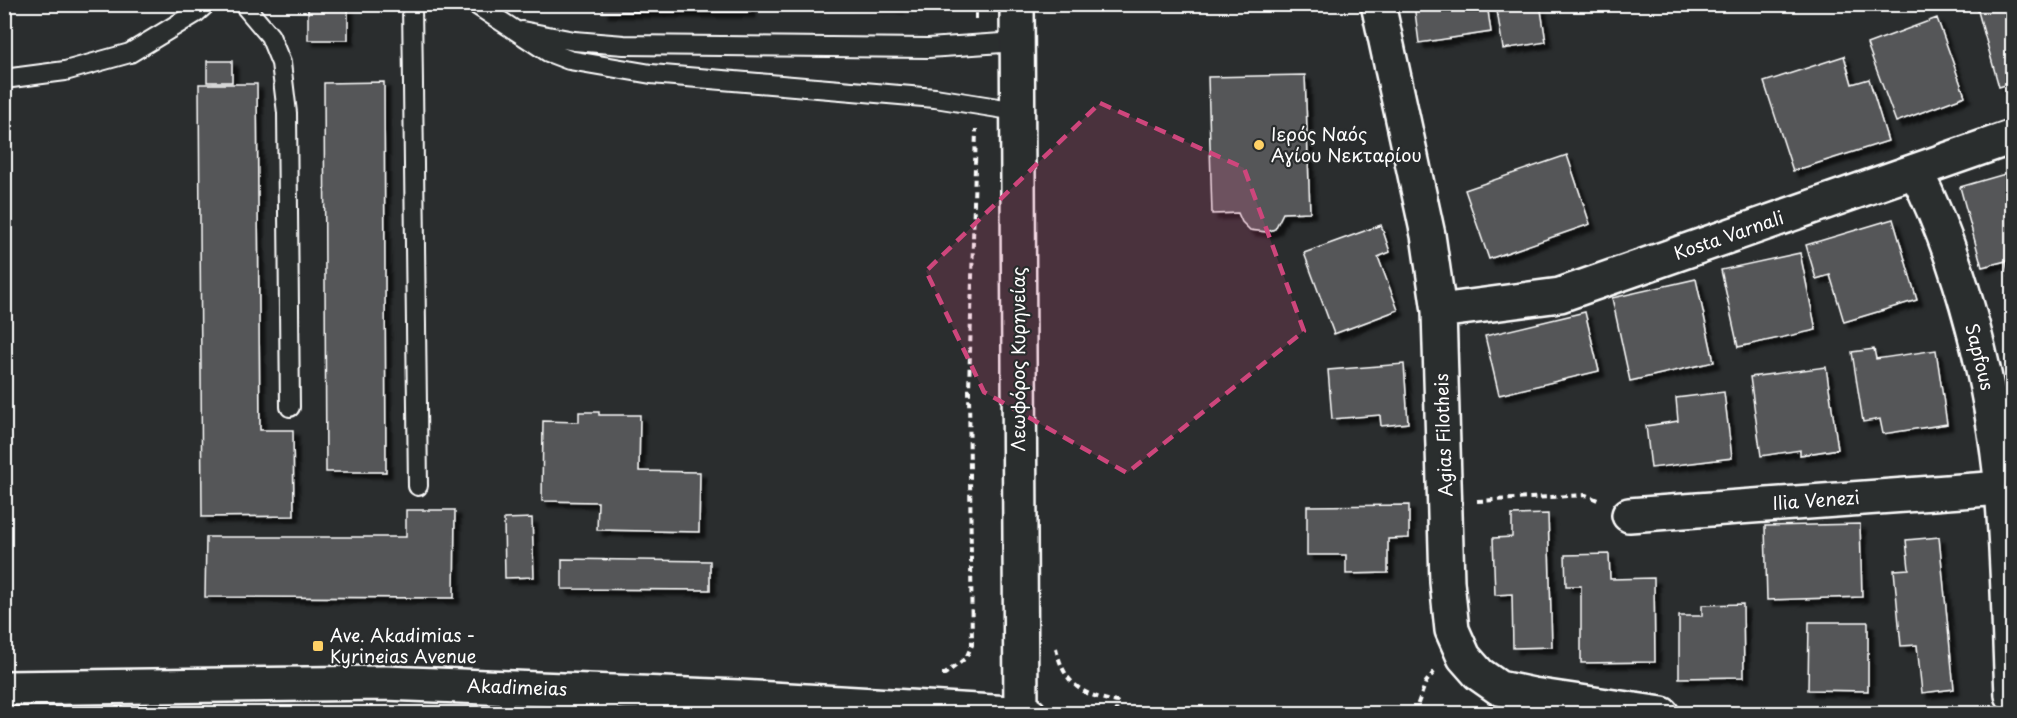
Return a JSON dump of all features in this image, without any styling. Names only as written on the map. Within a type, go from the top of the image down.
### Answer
[{"type":"street","name":"Λεωφόρος Κυρηνείας","points":[[1017,4],[1025,713]]},
{"type":"street","name":"Agias Filotheis","points":[[1378,4],[1428,235],[1439,311],[1447,582],[1452,630],[1464,657],[1479,674],[1499,687],[1533,695],[1662,714]]},
{"type":"street","name":"Kosta Varnali","points":[[1439,311],[1560,295],[2013,137]]},
{"type":"street","name":"Sapfous","points":[[1916,172],[1932,203],[1964,297],[1986,382],[2002,488],[2013,694]]},
{"type":"street","name":"Ilia Venezi","points":[[1629,515],[2002,488]]},
{"type":"street","name":"Akadimeias","points":[[4,688],[385,683],[739,696],[1025,713]]},
{"type":"lane","points":[[4,79],[65,71],[130,53],[196,13],[206,4]]},
{"type":"lane","points":[[243,4],[270,36],[281,63],[287,113],[290,407]]},
{"type":"lane","points":[[412,4],[418,486]]},
{"type":"lane","points":[[475,4],[548,52],[569,60],[651,74],[935,98],[1017,111]]},
{"type":"lane","points":[[514,29],[574,41],[624,45],[928,48],[1017,42]]},
{"type":"path","points":[[935,675],[945,674],[966,658],[972,645],[969,390],[976,125],[966,103]]},
{"type":"path","points":[[1446,502],[1586,495],[1629,515]]},
{"type":"path","points":[[1055,646],[1060,664],[1070,682],[1100,699],[1117,702],[1116,714]]},
{"type":"path","points":[[1414,714],[1426,682],[1439,666],[1464,657]]},
{"type":"highlighted area","points":[[1100,103],[1244,168],[1304,331],[1127,473],[984,392],[926,271]]},
{"type":"building","points":[[308,4],[348,4],[348,40],[308,40]]},
{"type":"building","points":[[603,4],[750,4],[750,12],[603,12]]},
{"type":"building","points":[[849,4],[899,4],[899,8]]},
{"type":"building","points":[[1414,4],[1487,4],[1491,32],[1419,43]]},
{"type":"building","points":[[1496,4],[1540,4],[1546,42],[1503,49]]},
{"type":"building","points":[[1976,4],[2012,4],[2012,83],[1999,87]]},
{"type":"building","points":[[1937,18],[1965,96],[1896,122],[1867,44]]},
{"type":"building","points":[[1844,56],[1852,84],[1869,79],[1888,141],[1793,171],[1764,82]]},
{"type":"building","points":[[207,61],[232,61],[232,82],[207,82]]},
{"type":"building","name":"Ιερός Ναός Αγίου Νεκταρίου","points":[[1305,75],[1310,212],[1283,213],[1275,229],[1267,232],[1250,230],[1242,222],[1238,213],[1212,214],[1208,77]]},
{"type":"building","points":[[384,82],[386,472],[326,472],[324,83]]},
{"type":"building","points":[[199,84],[257,84],[260,430],[293,430],[294,516],[202,517]]},
{"type":"building","points":[[1567,155],[1590,224],[1489,259],[1465,190]]},
{"type":"building","points":[[2012,172],[2012,278],[2010,279],[2006,261],[1982,267],[1960,187]]},
{"type":"building","points":[[1893,219],[1917,300],[1844,322],[1830,275],[1816,279],[1806,245]]},
{"type":"building","points":[[1381,225],[1390,252],[1378,257],[1398,310],[1334,334],[1304,253]]},
{"type":"building","points":[[1800,253],[1816,330],[1738,347],[1721,270]]},
{"type":"building","points":[[1696,279],[1714,362],[1630,381],[1612,298]]},
{"type":"building","points":[[1585,312],[1599,371],[1499,395],[1485,336]]},
{"type":"building","points":[[1874,349],[1876,359],[1936,350],[1947,424],[1883,434],[1880,419],[1863,422],[1852,352]]},
{"type":"building","points":[[1404,364],[1408,423],[1381,426],[1380,415],[1332,419],[1328,370]]},
{"type":"building","points":[[1826,367],[1838,449],[1800,455],[1800,450],[1761,456],[1750,377]]},
{"type":"building","points":[[1724,392],[1732,458],[1651,468],[1646,426],[1678,421],[1676,398]]},
{"type":"building","points":[[579,412],[599,412],[599,415],[640,415],[639,471],[700,472],[699,532],[597,530],[598,502],[542,501],[543,421],[579,422]]},
{"type":"building","points":[[1409,505],[1409,538],[1388,539],[1388,573],[1346,574],[1346,555],[1307,555],[1307,506]]},
{"type":"building","points":[[406,510],[455,510],[454,598],[205,597],[206,537],[406,537]]},
{"type":"building","points":[[1548,514],[1552,647],[1513,648],[1512,594],[1495,595],[1493,538],[1512,537],[1512,515]]},
{"type":"building","points":[[532,518],[534,577],[505,578],[504,519]]},
{"type":"building","points":[[1860,524],[1862,597],[1767,600],[1765,526]]},
{"type":"building","points":[[1939,537],[1954,689],[1922,693],[1917,645],[1901,646],[1894,570],[1909,569],[1906,540]]},
{"type":"building","points":[[1609,554],[1610,579],[1654,578],[1655,662],[1581,663],[1581,586],[1566,586],[1565,555]]},
{"type":"building","points":[[562,559],[710,561],[710,590],[562,589]]},
{"type":"building","points":[[1743,604],[1744,677],[1679,678],[1679,616],[1702,616],[1702,605]]},
{"type":"building","points":[[1809,622],[1868,622],[1868,691],[1808,690]]},
{"type":"place","name":"Ιερός Ναός Αγίου Νεκταρίου","points":[[1259,145]]},
{"type":"place","name":"Ave. Akadimias - Kyrineias Avenue","points":[[318,646]]}]
